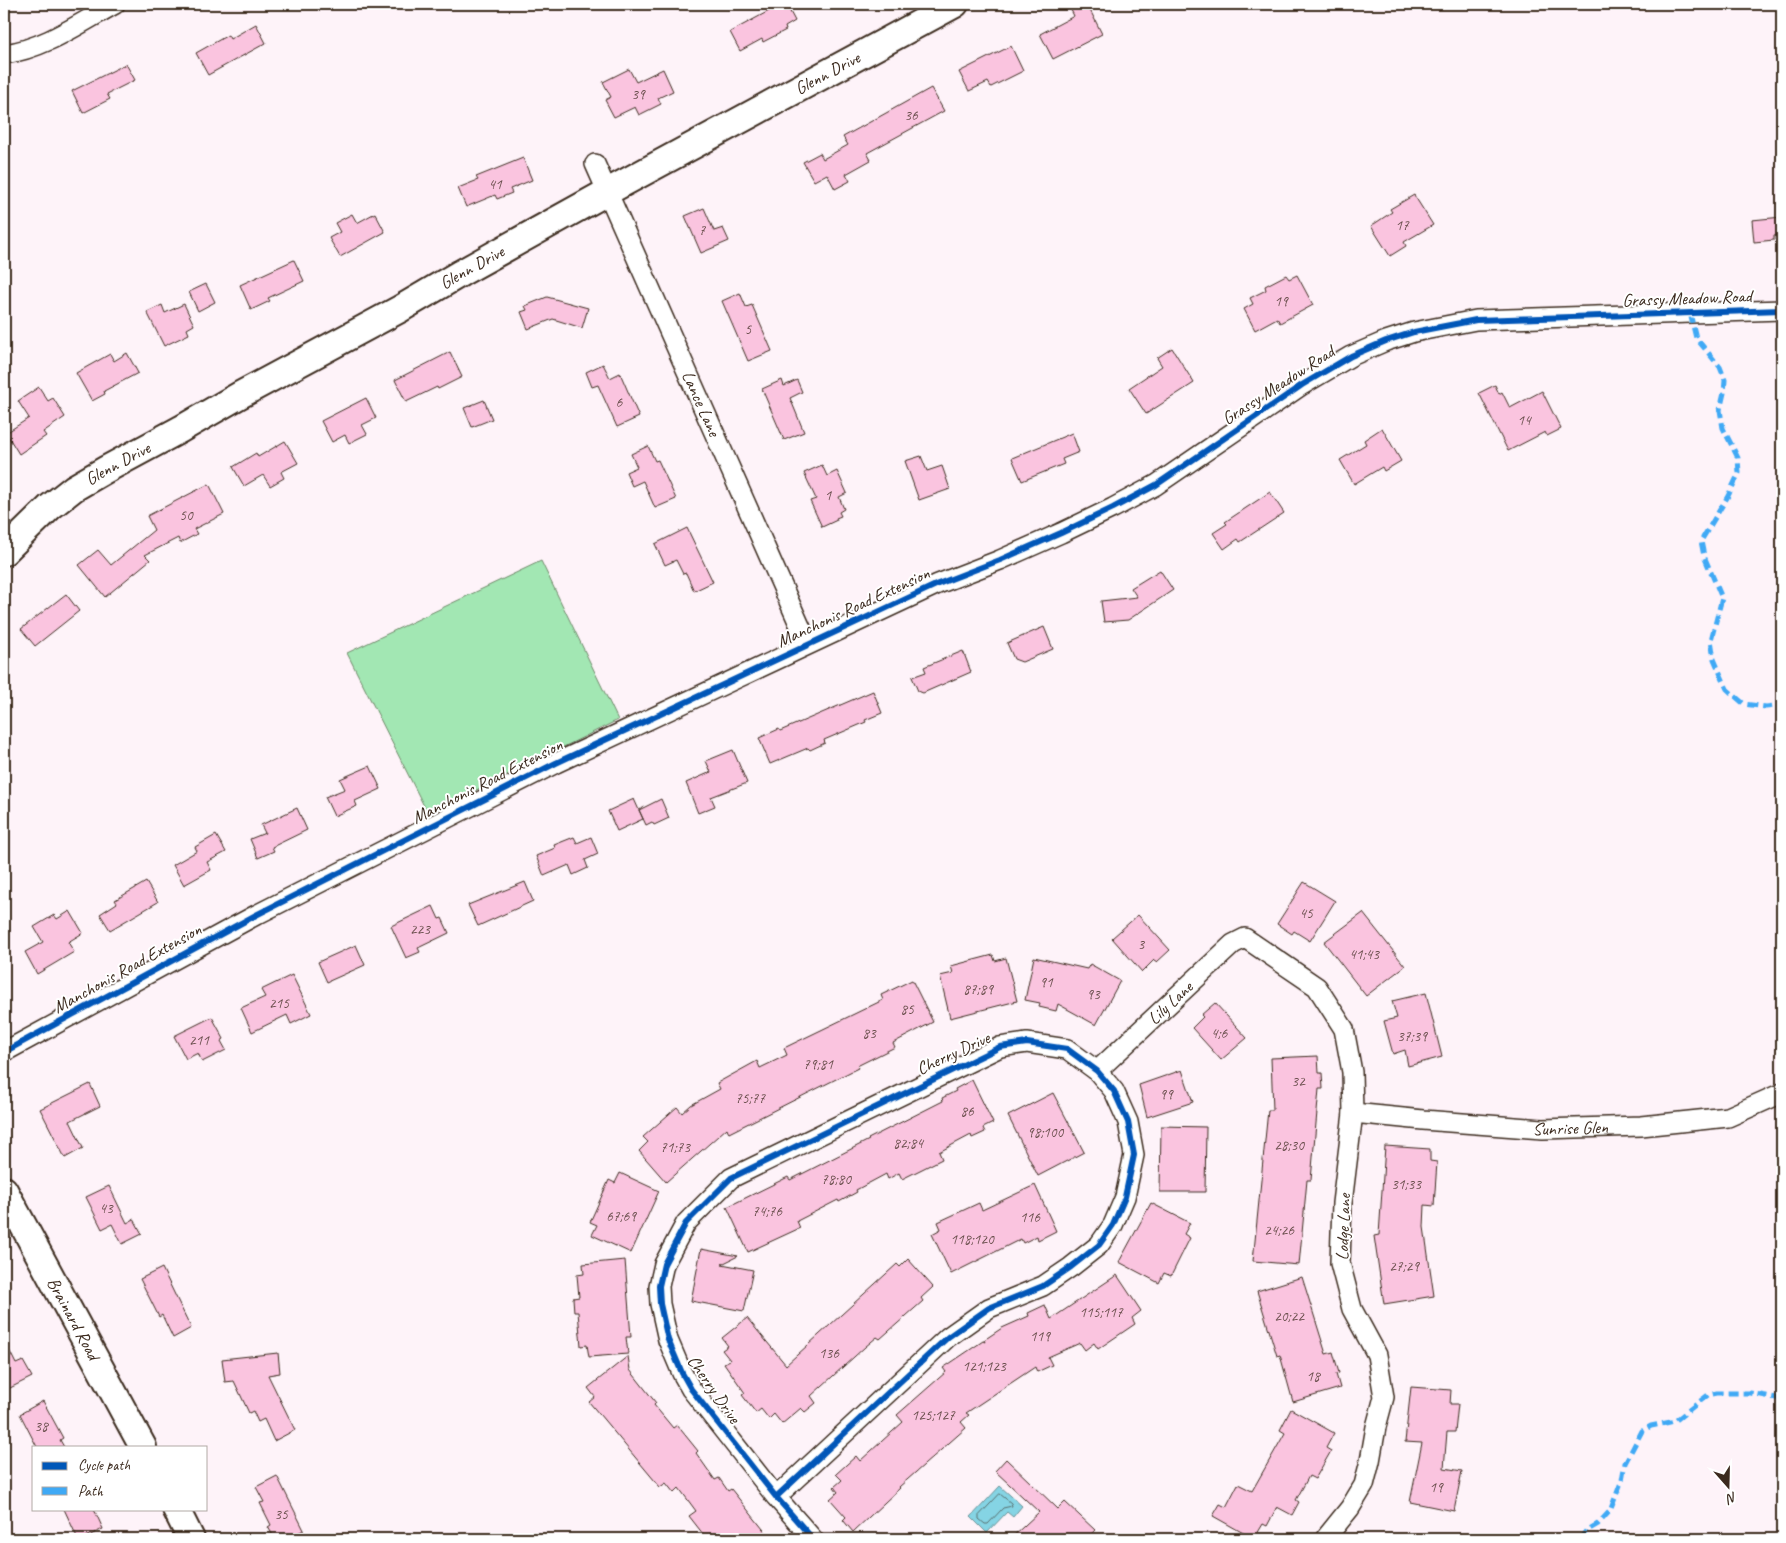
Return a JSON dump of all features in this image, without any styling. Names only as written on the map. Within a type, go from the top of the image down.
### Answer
[{"type":"street","points":[[4,54],[18,52],[37,45],[115,4]]},
{"type":"street","name":"Glenn Drive","points":[[4,552],[50,507],[74,488],[181,430],[240,395],[400,309],[461,272],[955,4]]},
{"type":"street","name":"Lance Lane","points":[[595,164],[808,644]]},
{"type":"street","name":"Grassy Meadow Road","points":[[996,562],[1061,533],[1156,485],[1302,385],[1351,356],[1386,341],[1444,325],[1476,320],[1782,310]]},
{"type":"street","name":"Manchonis Road Extension","points":[[4,1052],[262,912],[556,763],[938,584],[996,562]]},
{"type":"street","name":"Lily Lane","points":[[1097,1071],[1233,944],[1245,938]]},
{"type":"street","name":"Lodge Lane","points":[[1245,938],[1317,987],[1344,1029],[1352,1072],[1354,1113],[1342,1203],[1340,1263],[1352,1309],[1377,1355],[1384,1397],[1364,1485],[1346,1514],[1324,1539]]},
{"type":"street","name":"Cherry Drive","points":[[776,1497],[948,1337],[989,1308],[1043,1286],[1071,1267],[1099,1245],[1113,1225],[1124,1197],[1134,1155],[1128,1122],[1114,1091],[1097,1071],[1067,1049],[1027,1044],[1000,1046],[731,1178],[686,1223],[664,1264],[659,1286],[660,1304],[674,1357],[691,1389],[776,1497],[813,1539]]},
{"type":"street","name":"Sunrise Glen","points":[[1354,1113],[1543,1129],[1641,1126],[1728,1117],[1782,1093]]},
{"type":"street","name":"Brainard Road","points":[[4,1190],[142,1446]]},
{"type":"street","points":[[176,1510],[191,1539]]},
{"type":"green space","points":[[541,561],[618,720],[428,814],[347,653]]},
{"type":"water","points":[[1000,1486],[1022,1506],[1013,1517],[1007,1512],[987,1533],[971,1517]]},
{"type":"building","points":[[782,4],[786,4],[795,21],[785,27],[786,30],[763,42],[762,39],[740,51],[730,32]]},
{"type":"building","points":[[1082,4],[1087,4],[1102,34],[1053,59],[1040,34],[1074,16],[1071,10]]},
{"type":"building","points":[[256,24],[266,43],[208,75],[196,53],[228,35],[230,39]]},
{"type":"building","points":[[1011,46],[1023,71],[991,87],[988,82],[969,91],[959,72]]},
{"type":"building","points":[[126,64],[135,80],[107,94],[110,99],[83,113],[72,91]]},
{"type":"building","points":[[629,69],[636,82],[663,69],[673,91],[658,98],[661,104],[639,115],[635,107],[614,117],[605,100],[611,97],[603,82]]},
{"type":"building","points":[[931,88],[944,111],[867,153],[871,160],[846,174],[850,181],[835,189],[827,174],[814,181],[803,162],[820,153],[823,159],[848,145],[843,137]]},
{"type":"building","points":[[523,158],[532,180],[510,189],[512,193],[497,199],[495,195],[466,207],[458,188],[478,180],[476,177]]},
{"type":"building","points":[[1414,195],[1433,225],[1404,242],[1406,246],[1390,256],[1371,226],[1392,212],[1390,209]]},
{"type":"building","points":[[704,208],[714,231],[723,228],[729,241],[701,253],[685,216]]},
{"type":"building","points":[[375,213],[385,232],[340,257],[329,238],[340,232],[335,223],[352,214],[357,223]]},
{"type":"building","points":[[1782,217],[1782,235],[1774,236],[1774,240],[1754,242],[1752,220]]},
{"type":"building","points":[[294,260],[304,281],[268,298],[270,301],[251,310],[240,285]]},
{"type":"building","points":[[1286,275],[1289,279],[1297,275],[1313,305],[1280,323],[1277,318],[1255,330],[1244,309],[1253,304],[1250,298],[1266,290],[1265,286]]},
{"type":"building","points":[[206,284],[215,302],[198,311],[189,292]]},
{"type":"building","points":[[740,293],[746,307],[752,305],[772,351],[748,361],[722,301]]},
{"type":"building","points":[[547,297],[588,308],[582,328],[553,319],[528,329],[521,312],[527,310],[525,306]]},
{"type":"building","points":[[184,304],[194,325],[187,329],[189,334],[164,346],[147,312],[162,305],[165,313]]},
{"type":"building","points":[[1172,348],[1194,383],[1146,414],[1129,388],[1162,366],[1157,358]]},
{"type":"building","points":[[450,352],[462,377],[406,402],[395,380]]},
{"type":"building","points":[[127,353],[138,373],[104,391],[105,394],[92,401],[76,373],[110,354],[114,361]]},
{"type":"building","points":[[603,364],[610,378],[620,373],[639,417],[617,427],[598,385],[592,387],[586,372]]},
{"type":"building","points":[[782,380],[784,386],[797,380],[802,392],[790,398],[804,432],[784,440],[762,389]]},
{"type":"building","points":[[1495,385],[1499,394],[1502,392],[1510,408],[1542,391],[1561,429],[1547,436],[1545,432],[1508,451],[1479,393]]},
{"type":"building","points":[[39,387],[48,401],[53,398],[65,417],[43,432],[46,436],[19,454],[6,433],[29,418],[18,401]]},
{"type":"building","points":[[366,398],[376,418],[362,425],[367,434],[349,443],[345,435],[332,442],[321,421]]},
{"type":"building","points":[[484,400],[492,419],[472,427],[464,408]]},
{"type":"building","points":[[1382,428],[1401,461],[1384,471],[1382,467],[1354,484],[1340,460],[1366,444],[1364,440]]},
{"type":"building","points":[[1072,433],[1079,452],[1062,459],[1064,464],[1022,481],[1012,458]]},
{"type":"building","points":[[285,441],[298,463],[281,472],[284,478],[270,486],[263,475],[244,486],[233,467],[256,453],[258,457]]},
{"type":"building","points":[[648,446],[655,461],[658,460],[676,499],[655,508],[643,481],[632,486],[626,472],[637,467],[631,454]]},
{"type":"building","points":[[921,456],[927,471],[942,466],[950,489],[919,500],[905,461]]},
{"type":"building","points":[[822,465],[827,476],[837,471],[847,493],[839,497],[844,509],[839,512],[841,516],[822,527],[810,501],[816,499],[804,473]]},
{"type":"building","points":[[209,484],[224,514],[194,529],[197,534],[180,543],[178,538],[145,555],[150,560],[105,597],[79,565],[98,550],[111,565],[154,530],[147,516]]},
{"type":"building","points":[[1270,492],[1284,513],[1240,542],[1238,539],[1224,549],[1213,533],[1227,524],[1225,522]]},
{"type":"building","points":[[687,528],[713,582],[694,591],[686,573],[683,574],[676,560],[665,565],[655,544]]},
{"type":"building","points":[[1160,570],[1173,590],[1128,620],[1104,622],[1101,601],[1137,597],[1131,588]]},
{"type":"building","points":[[66,594],[79,611],[35,646],[21,629]]},
{"type":"building","points":[[1044,627],[1053,649],[1022,662],[1014,659],[1007,643]]},
{"type":"building","points":[[963,651],[971,672],[923,693],[918,691],[912,677],[926,672],[924,667]]},
{"type":"building","points":[[873,691],[882,713],[824,740],[825,743],[810,750],[808,748],[770,764],[759,738],[779,729],[780,731]]},
{"type":"building","points":[[733,750],[747,783],[711,797],[715,806],[698,813],[686,783],[711,772],[706,761]]},
{"type":"building","points":[[370,766],[381,789],[355,801],[357,806],[334,816],[325,797],[345,789],[340,779]]},
{"type":"building","points":[[634,799],[643,819],[617,831],[608,811]]},
{"type":"building","points":[[661,799],[669,818],[654,825],[652,822],[646,825],[639,810]]},
{"type":"building","points":[[297,808],[307,830],[272,847],[274,851],[258,858],[250,839],[265,833],[261,825]]},
{"type":"building","points":[[216,835],[226,852],[207,862],[211,870],[184,885],[173,865],[197,851],[195,847]]},
{"type":"building","points":[[574,837],[577,843],[591,837],[598,854],[585,860],[588,868],[573,875],[569,865],[544,876],[536,856],[555,848],[554,845]]},
{"type":"building","points":[[146,882],[158,902],[110,930],[100,914],[117,903],[115,900]]},
{"type":"building","points":[[525,882],[533,901],[478,926],[468,905]]},
{"type":"building","points":[[1304,882],[1335,901],[1310,941],[1294,931],[1292,934],[1277,924]]},
{"type":"building","points":[[433,906],[439,919],[442,918],[449,933],[418,948],[420,952],[406,958],[391,926]]},
{"type":"building","points":[[70,911],[83,933],[68,942],[74,952],[37,974],[25,952],[43,942],[34,927],[54,915],[57,919]]},
{"type":"building","points":[[1363,913],[1405,966],[1366,996],[1324,942]]},
{"type":"building","points":[[1138,915],[1170,950],[1157,962],[1154,960],[1142,972],[1112,938]]},
{"type":"building","points":[[356,945],[365,965],[327,982],[318,962]]},
{"type":"building","points":[[993,955],[995,961],[1006,958],[1017,1001],[950,1018],[940,976],[953,973],[951,966]]},
{"type":"building","points":[[1034,957],[1087,969],[1090,964],[1120,981],[1096,1025],[1058,1004],[1056,1011],[1039,1007],[1040,1003],[1025,1000]]},
{"type":"building","points":[[292,975],[311,1014],[291,1024],[287,1015],[252,1032],[241,1008],[265,997],[261,990]]},
{"type":"building","points":[[912,980],[933,1022],[893,1043],[895,1047],[857,1066],[858,1068],[729,1133],[727,1128],[666,1182],[639,1151],[648,1142],[643,1137],[677,1107],[682,1113],[691,1105],[720,1089],[717,1083],[757,1061],[760,1068],[787,1055],[784,1048],[883,1000],[881,995]]},
{"type":"building","points":[[1426,993],[1442,1057],[1408,1066],[1405,1050],[1393,1054],[1384,1021],[1397,1018],[1392,1001]]},
{"type":"building","points":[[1215,1003],[1247,1038],[1221,1060],[1192,1028],[1203,1017],[1201,1015]]},
{"type":"building","points":[[212,1017],[224,1039],[221,1041],[226,1050],[202,1062],[198,1053],[186,1059],[174,1036]]},
{"type":"building","points":[[1318,1056],[1319,1073],[1322,1073],[1323,1089],[1319,1089],[1311,1180],[1307,1180],[1299,1265],[1253,1261],[1268,1110],[1273,1110],[1271,1058]]},
{"type":"building","points":[[1182,1070],[1193,1102],[1147,1117],[1139,1085]]},
{"type":"building","points":[[972,1080],[993,1123],[983,1128],[985,1132],[972,1138],[971,1135],[939,1152],[942,1159],[902,1179],[899,1173],[888,1179],[886,1174],[856,1190],[857,1192],[839,1202],[838,1200],[797,1221],[800,1228],[748,1252],[727,1207],[788,1177],[790,1180],[869,1140],[943,1101],[942,1098]]},
{"type":"building","points":[[90,1084],[100,1106],[70,1121],[83,1148],[65,1158],[40,1109]]},
{"type":"building","points":[[1053,1093],[1084,1152],[1038,1176],[1008,1116]]},
{"type":"building","points":[[1161,1126],[1206,1127],[1205,1192],[1160,1192]]},
{"type":"building","points":[[1385,1146],[1430,1149],[1430,1161],[1437,1162],[1434,1206],[1425,1205],[1424,1227],[1434,1296],[1384,1304],[1374,1236],[1379,1235]]},
{"type":"building","points":[[620,1173],[659,1191],[631,1253],[592,1235],[597,1225],[590,1222],[609,1180],[615,1183]]},
{"type":"building","points":[[1035,1185],[1056,1231],[1038,1240],[1037,1236],[1023,1243],[1021,1239],[951,1274],[932,1234],[941,1229],[938,1222],[979,1203],[982,1210]]},
{"type":"building","points":[[109,1186],[127,1223],[134,1219],[142,1234],[122,1244],[112,1224],[102,1229],[86,1197]]},
{"type":"building","points":[[1151,1203],[1190,1223],[1184,1234],[1190,1238],[1171,1276],[1164,1273],[1159,1283],[1119,1262]]},
{"type":"building","points":[[701,1249],[738,1256],[722,1264],[753,1270],[744,1311],[691,1301]]},
{"type":"building","points":[[908,1259],[933,1287],[921,1298],[923,1301],[880,1339],[877,1337],[865,1347],[811,1396],[816,1403],[805,1412],[801,1408],[782,1424],[774,1414],[769,1419],[761,1409],[756,1413],[742,1395],[745,1393],[724,1363],[730,1360],[722,1350],[728,1346],[722,1338],[747,1318],[786,1365],[897,1264],[900,1267]]},
{"type":"building","points":[[625,1260],[631,1337],[626,1337],[628,1354],[589,1357],[587,1345],[581,1346],[578,1312],[574,1312],[573,1298],[579,1297],[577,1275],[584,1274],[583,1264]]},
{"type":"building","points":[[162,1268],[191,1328],[173,1338],[162,1315],[159,1317],[140,1279]]},
{"type":"building","points":[[1117,1275],[1141,1311],[1132,1318],[1135,1324],[1098,1349],[1094,1343],[1085,1350],[1080,1343],[1048,1357],[1052,1365],[1037,1372],[1035,1367],[966,1413],[969,1415],[961,1422],[966,1428],[899,1487],[853,1532],[843,1520],[846,1517],[830,1499],[838,1492],[834,1487],[842,1480],[836,1474],[856,1456],[860,1461],[903,1422],[897,1415],[946,1372],[943,1368],[983,1341],[985,1342],[984,1340],[1002,1328],[1029,1316],[1028,1313],[1045,1305],[1051,1319]]},
{"type":"building","points":[[1302,1277],[1326,1354],[1333,1352],[1339,1373],[1336,1374],[1340,1388],[1293,1402],[1280,1355],[1277,1356],[1257,1291]]},
{"type":"building","points":[[4,1340],[16,1364],[23,1361],[32,1377],[4,1391]]},
{"type":"building","points":[[278,1353],[280,1373],[268,1375],[295,1430],[274,1441],[264,1419],[258,1422],[253,1411],[249,1413],[234,1381],[225,1382],[222,1359]]},
{"type":"building","points":[[628,1356],[630,1370],[656,1403],[654,1405],[673,1428],[677,1425],[698,1451],[696,1453],[715,1480],[719,1478],[728,1491],[731,1489],[771,1539],[707,1539],[689,1516],[696,1511],[679,1488],[674,1493],[666,1483],[660,1487],[589,1402],[595,1397],[588,1388]]},
{"type":"building","points":[[1411,1387],[1451,1390],[1450,1404],[1458,1404],[1455,1432],[1447,1432],[1444,1468],[1462,1471],[1454,1511],[1410,1502],[1422,1443],[1405,1442]]},
{"type":"building","points":[[43,1401],[63,1438],[60,1440],[63,1446],[36,1446],[20,1414]]},
{"type":"building","points":[[1291,1409],[1334,1433],[1326,1448],[1331,1451],[1315,1479],[1309,1476],[1296,1500],[1299,1502],[1292,1515],[1277,1507],[1267,1526],[1263,1524],[1254,1539],[1213,1516],[1220,1504],[1226,1507],[1238,1484],[1252,1491],[1285,1433],[1280,1430]]},
{"type":"building","points":[[1006,1459],[1058,1509],[1065,1502],[1095,1530],[1087,1539],[1010,1539],[1039,1512],[995,1471]]},
{"type":"building","points":[[277,1476],[304,1530],[285,1539],[275,1539],[268,1527],[271,1525],[260,1503],[264,1502],[256,1487]]},
{"type":"building","points":[[64,1510],[94,1510],[103,1529],[78,1539]]},
{"type":"marked path","points":[[1690,313],[1696,338],[1720,367],[1725,380],[1720,410],[1723,428],[1738,458],[1739,473],[1728,496],[1701,541],[1704,556],[1722,598],[1711,640],[1714,659],[1727,689],[1744,704],[1766,707],[1782,705]]},
{"type":"marked path","points":[[1580,1539],[1586,1531],[1598,1524],[1610,1511],[1622,1480],[1625,1463],[1642,1431],[1651,1426],[1675,1421],[1708,1395],[1717,1393],[1750,1393],[1782,1399]]},
{"type":"cycle path","points":[[4,1052],[256,915],[556,763],[938,584],[1000,560],[1113,508],[1156,485],[1302,385],[1351,356],[1386,341],[1414,332],[1476,320],[1782,310]]},
{"type":"cycle path","points":[[776,1497],[948,1337],[989,1308],[1043,1286],[1071,1267],[1099,1245],[1113,1225],[1125,1197],[1134,1155],[1128,1122],[1114,1091],[1097,1071],[1067,1049],[1027,1043],[1000,1047],[731,1178],[686,1223],[664,1264],[659,1286],[660,1304],[668,1340],[682,1373],[691,1389],[776,1497],[813,1539]]}]
